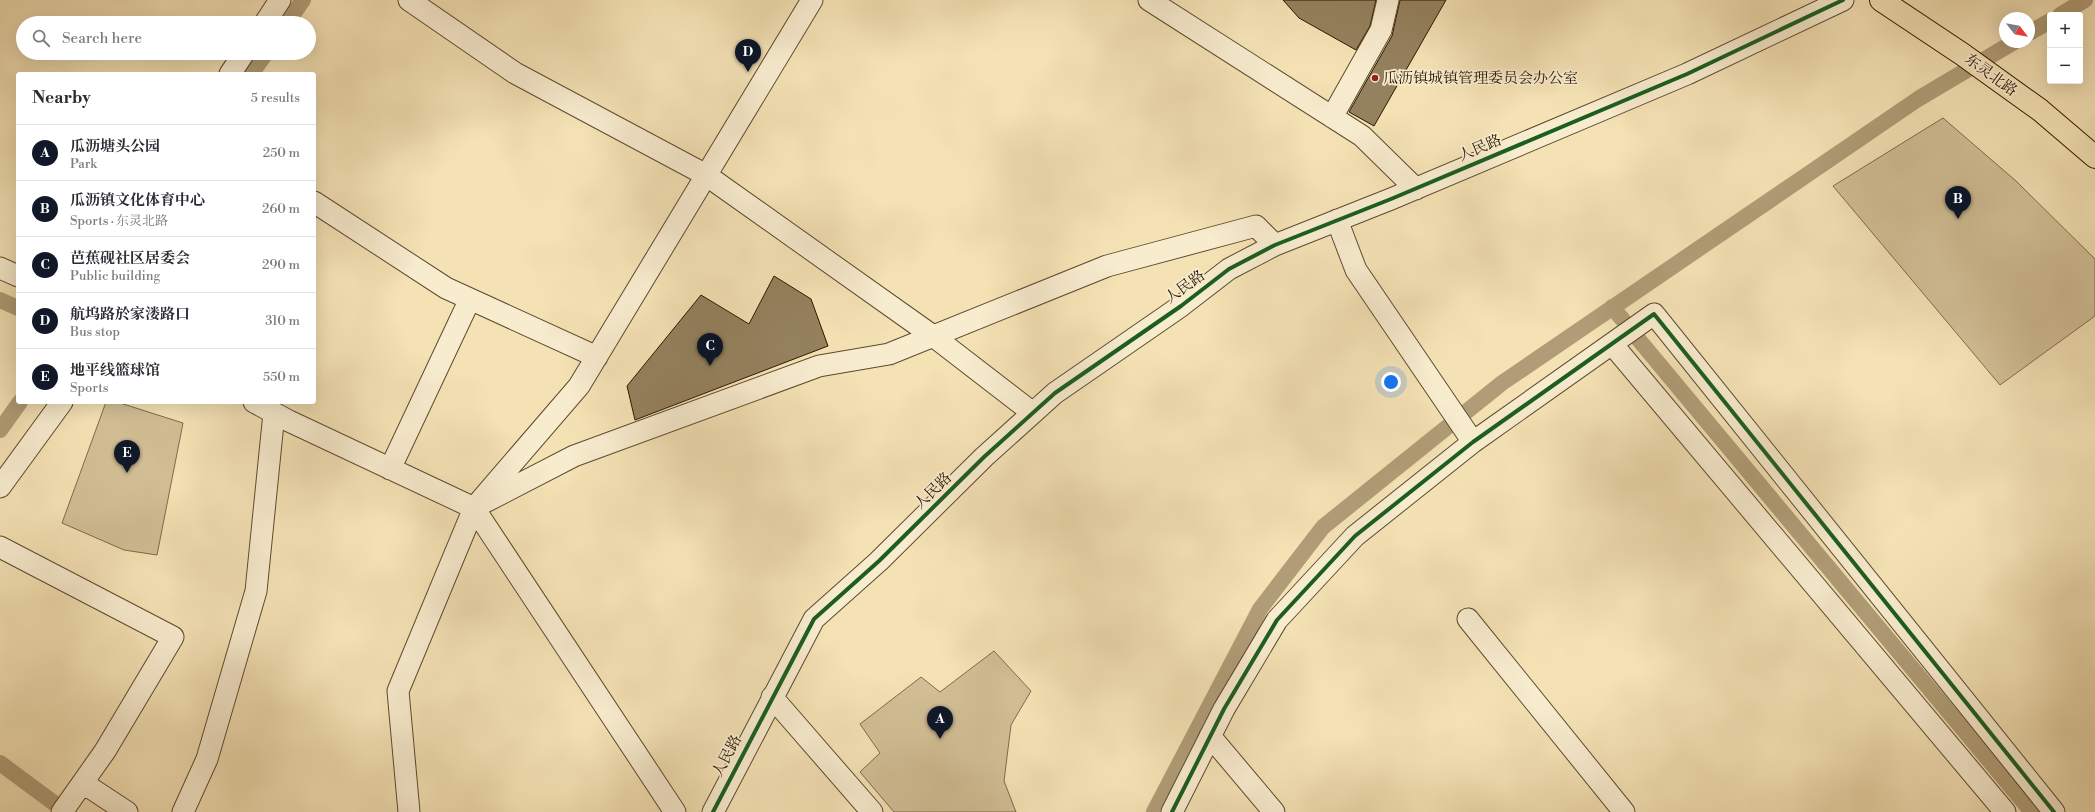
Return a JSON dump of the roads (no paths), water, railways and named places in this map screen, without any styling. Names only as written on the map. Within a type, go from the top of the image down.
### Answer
[{"type":"main road","name":"东灵北路","points":[[1881,0],[1962,54],[2040,110],[2095,157]]},
{"type":"street","points":[[270,16],[280,0]]},
{"type":"street","points":[[409,0],[515,73],[706,175],[933,336],[1033,413]]},
{"type":"street","points":[[408,812],[398,691],[474,508],[579,386],[812,0]]},
{"type":"street","points":[[1149,0],[1362,136],[1416,188]]},
{"type":"street","points":[[1332,116],[1381,30],[1388,0]]},
{"type":"street","name":"人民路","points":[[713,812],[814,618],[879,560],[1055,393],[1181,306],[1229,269],[1275,245],[1416,188],[1687,74],[1843,0]]},
{"type":"street","points":[[231,72],[239,60]]},
{"type":"street","points":[[316,203],[446,288],[597,357]]},
{"type":"street","points":[[1337,220],[1356,270],[1472,442]]},
{"type":"street","points":[[474,508],[574,456],[819,366],[889,354],[1106,266],[1256,226],[1275,245]]},
{"type":"street","points":[[0,268],[16,275]]},
{"type":"street","points":[[390,469],[470,299]]},
{"type":"street","points":[[1172,812],[1224,709],[1277,620],[1355,536],[1472,442],[1654,314],[2054,812]]},
{"type":"street","points":[[1612,344],[2005,812]]},
{"type":"street","points":[[0,487],[61,404]]},
{"type":"street","points":[[258,404],[390,469],[474,508],[674,812]]},
{"type":"street","points":[[183,812],[207,759],[256,591],[274,413]]},
{"type":"street","points":[[0,546],[173,637],[105,751],[62,812]]},
{"type":"street","points":[[1468,620],[1624,812]]},
{"type":"street","points":[[772,697],[872,812]]},
{"type":"street","points":[[1210,736],[1274,812]]},
{"type":"street","points":[[83,783],[127,812]]},
{"type":"waterway","points":[[292,16],[303,0]]},
{"type":"waterway","points":[[2065,12],[2085,0]]},
{"type":"waterway","points":[[2035,30],[2047,23]]},
{"type":"waterway","points":[[1154,812],[1260,609],[1323,527],[1502,383],[1918,99],[2004,48]]},
{"type":"waterway","points":[[252,72],[261,60]]},
{"type":"waterway","points":[[0,300],[16,307]]},
{"type":"waterway","points":[[1612,307],[1623,320]]},
{"type":"waterway","points":[[1639,340],[2032,812]]},
{"type":"waterway","points":[[0,430],[19,404]]},
{"type":"waterway","points":[[0,763],[66,812]]},
{"type":"place","name":"航坞路於家溇路口","points":[[748,72]]},
{"type":"place","name":"瓜沥镇城镇管理委员会办公室","points":[[1375,78]]},
{"type":"place","name":"瓜沥镇文化体育中心","points":[[1958,219]]},
{"type":"place","name":"芭蕉砚社区居委会","points":[[710,366]]},
{"type":"place","name":"地平线篮球馆","points":[[127,473]]},
{"type":"place","name":"瓜沥塘头公园","points":[[940,739]]}]
